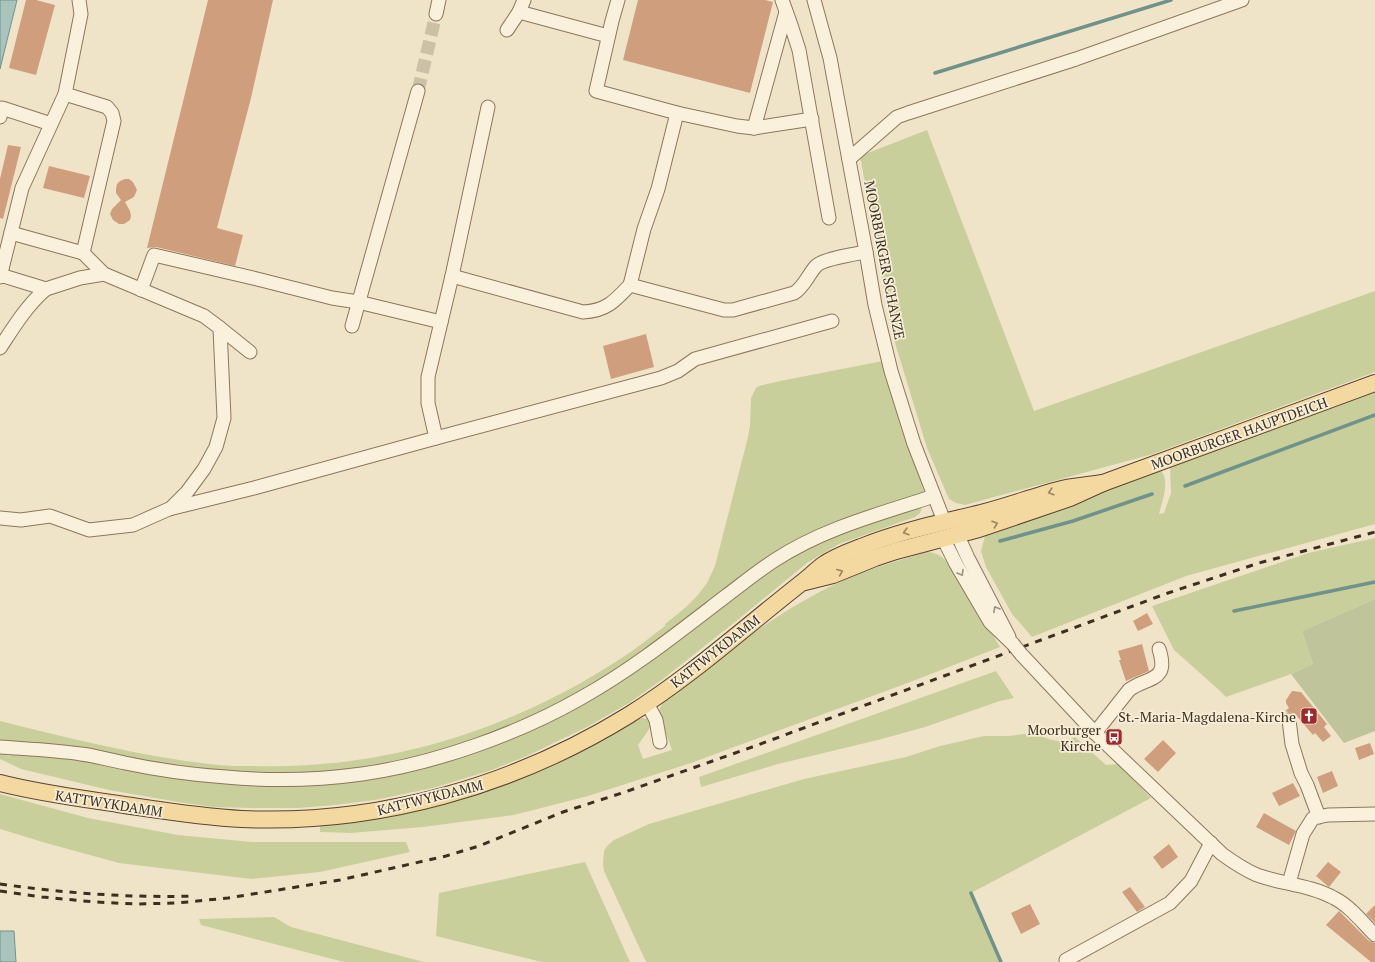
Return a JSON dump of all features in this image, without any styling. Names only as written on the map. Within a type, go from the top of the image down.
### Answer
[{"type":"main road","name":"MOORBURGER HAUPTDEICH","points":[[950,536],[979,529],[1070,498],[1103,483],[1375,383]]},
{"type":"main road","name":"MOORBURGER HAUPTDEICH","points":[[944,521],[981,513],[1065,488],[1103,483]]},
{"type":"main road","points":[[944,521],[942,530],[950,536]]},
{"type":"main road","name":"KATTWYKDAMM","points":[[0,783],[30,791],[199,815],[243,819],[279,819],[354,814],[386,809],[445,796],[504,777],[562,752],[589,738],[647,703],[713,655],[825,564],[849,552],[889,536],[944,521]]},
{"type":"main road","name":"KATTWYKDAMM","points":[[802,583],[833,575],[875,558],[950,536]]},
{"type":"street","points":[[46,289],[0,276],[22,188],[65,94],[81,14],[79,0]]},
{"type":"street","points":[[436,14],[439,0]]},
{"type":"street","points":[[507,30],[519,12],[524,0]]},
{"type":"street","points":[[618,0],[608,36],[596,91],[677,113],[737,126],[754,128],[812,119]]},
{"type":"street","name":"MOORBURGER SCHANZE","points":[[814,0],[830,58],[866,252],[874,305],[891,371],[914,444],[944,521]]},
{"type":"street","points":[[849,159],[897,117],[1076,59],[1242,0]]},
{"type":"street","points":[[784,6],[799,50],[829,218]]},
{"type":"street","points":[[754,128],[784,6]]},
{"type":"street","points":[[519,12],[608,36]]},
{"type":"street","points":[[352,326],[418,91]]},
{"type":"street","points":[[65,94],[107,107],[112,113],[114,121],[83,253]]},
{"type":"street","points":[[436,438],[428,402],[428,377],[452,276],[488,107]]},
{"type":"street","points":[[0,117],[2,108],[51,124]]},
{"type":"street","points":[[452,276],[583,312],[594,311],[615,300],[630,285],[644,229],[658,189],[677,113]]},
{"type":"street","points":[[11,233],[83,253],[104,274],[204,316],[250,352]]},
{"type":"street","points":[[630,285],[724,310],[734,310],[794,293],[799,290],[812,270],[821,262],[866,252]]},
{"type":"street","points":[[141,290],[154,255],[332,298],[358,302],[441,322]]},
{"type":"street","points":[[0,348],[10,332],[38,296],[46,289],[80,278],[104,274]]},
{"type":"street","points":[[0,518],[21,520],[50,516],[89,530],[133,525],[169,509],[254,488],[661,378],[678,371],[695,359],[832,321]]},
{"type":"street","points":[[169,509],[187,492],[204,469],[216,447],[224,418],[220,328]]},
{"type":"street","points":[[0,746],[82,754],[176,772],[226,778],[271,779],[363,774],[405,766],[444,756],[502,736],[535,722],[581,698],[628,669],[771,563],[813,539],[849,523],[934,496]]},
{"type":"street","points":[[950,536],[968,558],[1013,644],[1021,654],[1095,733],[1222,854],[1256,875],[1310,888],[1334,898],[1345,906],[1375,935]]},
{"type":"street","points":[[1095,733],[1133,686],[1149,681],[1159,673],[1162,663],[1159,649]]},
{"type":"street","points":[[647,703],[656,720],[660,742]]},
{"type":"street","points":[[1289,720],[1292,744],[1319,817]]},
{"type":"street","points":[[1289,883],[1303,834],[1313,818],[1328,815],[1375,814]]},
{"type":"street","points":[[1066,960],[1170,903],[1191,881],[1211,843]]},
{"type":"green space","points":[[927,130],[1034,411],[1375,291],[1375,372],[1153,454],[965,505],[956,503],[949,499],[927,448],[892,333],[860,156]]},
{"type":"green space","points":[[883,361],[925,495],[815,541],[923,505],[920,513],[915,517],[839,544],[807,563],[663,679],[629,703],[587,727],[527,756],[489,771],[433,788],[375,800],[299,808],[213,807],[178,802],[109,790],[21,769],[0,759],[0,753],[10,756],[12,751],[0,744],[0,721],[108,747],[190,762],[231,766],[302,765],[350,761],[398,753],[445,741],[491,725],[535,706],[579,684],[632,651],[665,626],[665,624],[685,608],[707,583],[715,566],[748,437],[751,398],[756,388],[780,381]]},
{"type":"green space","points":[[1375,390],[1375,524],[1186,576],[1032,637],[1012,614],[986,567],[981,551],[985,532],[1160,470],[1165,479],[1165,491],[1159,514],[1164,513],[1171,493],[1170,466]]},
{"type":"green space","points":[[1375,538],[1375,599],[1302,631],[1313,664],[1291,674],[1226,697],[1174,650],[1152,606],[1308,553]]},
{"type":"green space","points":[[926,552],[939,555],[949,564],[1000,647],[913,681],[691,763],[588,796],[514,815],[423,827],[351,833],[320,832],[320,824],[353,821],[409,812],[453,801],[503,784],[633,721],[643,718],[649,719],[652,725],[638,745],[643,759],[672,750],[659,714],[659,710],[664,700],[753,633],[825,589],[851,577]]},
{"type":"green space","points":[[1375,599],[1375,731],[1344,743],[1291,674],[1313,664],[1302,631]]},
{"type":"green space","points":[[996,671],[1014,698],[1000,701],[925,727],[778,764],[701,787],[699,777]]},
{"type":"green space","points":[[1032,733],[1048,739],[1059,741],[1069,740],[1075,737],[1106,765],[1118,764],[1151,798],[971,893],[1001,962],[646,962],[604,871],[604,851],[607,846],[614,840],[649,824],[804,779],[906,757],[940,746],[984,736],[1009,736]]},
{"type":"green space","points":[[0,794],[88,818],[178,835],[252,842],[406,842],[410,852],[320,872],[251,879],[119,863],[0,829]]},
{"type":"green space","points":[[585,862],[630,962],[542,962],[436,936],[439,893]]},
{"type":"green space","points":[[274,917],[291,927],[424,962],[344,962],[201,925],[199,919]]},
{"type":"water","points":[[0,0],[17,0],[0,69]]},
{"type":"water","points":[[0,931],[14,931],[16,962],[0,962]]},
{"type":"building","points":[[26,0],[36,0],[55,5],[36,75],[9,68]]},
{"type":"building","points":[[208,0],[273,0],[251,98],[217,228],[243,235],[235,266],[156,247],[147,248]]},
{"type":"building","points":[[638,0],[765,0],[773,2],[750,93],[623,60]]},
{"type":"building","points":[[8,145],[21,147],[3,219],[0,218],[0,179]]},
{"type":"building","points":[[49,166],[90,176],[84,198],[43,188]]},
{"type":"building","points":[[125,179],[129,179],[133,182],[137,190],[134,197],[125,202],[130,211],[130,220],[124,224],[119,224],[113,220],[110,214],[112,209],[121,200],[116,193],[117,184]]},
{"type":"building","points":[[646,334],[654,367],[611,379],[603,346]]},
{"type":"building","points":[[1147,613],[1153,624],[1138,631],[1133,621]]},
{"type":"building","points":[[1142,644],[1149,671],[1126,681],[1119,660],[1121,660],[1118,651]]},
{"type":"building","name":"St.-Maria-Magdalena-Kirche","points":[[1292,691],[1301,692],[1327,724],[1324,727],[1331,736],[1323,742],[1315,733],[1313,735],[1295,714],[1285,711],[1289,708],[1286,700]]},
{"type":"building","points":[[1163,740],[1176,753],[1158,772],[1144,759]]},
{"type":"building","points":[[1370,743],[1374,754],[1359,760],[1355,748]]},
{"type":"building","points":[[1332,771],[1338,786],[1323,793],[1317,777]]},
{"type":"building","points":[[1293,783],[1300,796],[1279,806],[1272,793]]},
{"type":"building","points":[[1264,813],[1296,831],[1289,845],[1256,827]]},
{"type":"building","points":[[1169,844],[1178,857],[1162,869],[1153,857]]},
{"type":"building","points":[[1328,862],[1341,872],[1329,887],[1316,876]]},
{"type":"building","points":[[1130,887],[1145,907],[1137,912],[1122,892]]},
{"type":"building","points":[[1030,904],[1040,924],[1021,934],[1011,913]]},
{"type":"building","points":[[1375,905],[1375,923],[1366,914]]},
{"type":"building","points":[[1339,911],[1369,941],[1375,943],[1375,962],[1371,962],[1326,925]]},
{"type":"waterway","points":[[935,73],[1171,0]]},
{"type":"waterway","points":[[1185,486],[1375,415]]},
{"type":"waterway","points":[[1000,541],[1073,521],[1152,494]]},
{"type":"waterway","points":[[1234,611],[1375,582]]},
{"type":"waterway","points":[[971,893],[1001,962]]},
{"type":"tunnel","points":[[418,91],[436,14]]},
{"type":"railway","points":[[0,891],[95,902],[136,904],[177,903],[228,898],[340,880],[446,856],[479,846],[563,812],[625,792],[755,746],[1168,593],[1259,563],[1375,532]]},
{"type":"railway","points":[[0,884],[97,894],[194,896]]},
{"type":"place","name":"St.-Maria-Magdalena-Kirche","points":[[1309,716]]},
{"type":"place","name":"Moorburger Kirche","points":[[1114,737]]}]
